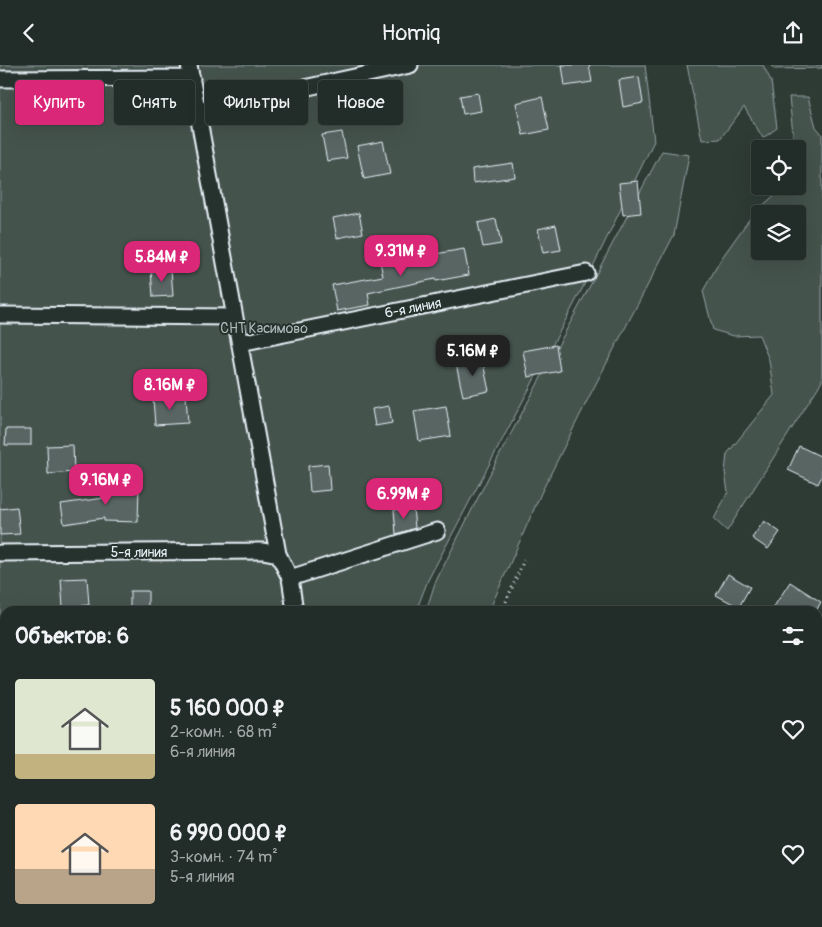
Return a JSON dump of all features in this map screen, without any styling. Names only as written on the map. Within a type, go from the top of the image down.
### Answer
[{"type":"street","points":[[198,111],[410,65]]},
{"type":"street","points":[[0,79],[190,72],[278,554],[290,578],[295,606]]},
{"type":"street","name":"6-я линия","points":[[240,343],[586,273]]},
{"type":"street","points":[[0,315],[235,317]]},
{"type":"street","points":[[290,578],[437,531]]},
{"type":"street","name":"5-я линия","points":[[0,553],[263,551],[278,554]]},
{"type":"path","points":[[504,606],[524,560]]},
{"type":"green space","name":"СНТ Касимово","points":[[0,65],[645,65],[654,141],[581,291],[428,580],[418,606],[0,606]]},
{"type":"green space","points":[[687,65],[763,65],[771,81],[777,128],[763,138],[744,107],[720,139],[702,140]]},
{"type":"green space","points":[[772,65],[822,65],[822,68],[774,69]]},
{"type":"green space","points":[[789,97],[808,97],[816,127],[822,134],[822,381],[727,531],[714,519],[728,492],[725,472],[727,454],[774,395],[769,360],[759,335],[734,336],[713,330],[703,291],[721,259],[751,217],[751,260],[806,260],[806,205],[763,205],[775,195],[806,195],[806,140],[793,140]]},
{"type":"green space","points":[[662,151],[689,155],[674,235],[542,491],[491,606],[428,606],[435,583],[498,458]]},
{"type":"building","points":[[562,65],[589,65],[592,82],[565,86]]},
{"type":"building","points":[[639,77],[643,103],[623,107],[619,80]]},
{"type":"building","points":[[478,93],[481,111],[463,114],[460,96]]},
{"type":"building","points":[[542,97],[549,130],[523,135],[516,103]]},
{"type":"building","points":[[342,132],[347,158],[327,161],[322,135]]},
{"type":"building","points":[[383,141],[390,174],[364,179],[357,146]]},
{"type":"building","points":[[513,163],[515,177],[473,183],[472,169]]},
{"type":"building","points":[[638,181],[641,213],[623,215],[619,183]]},
{"type":"building","points":[[359,213],[363,233],[337,238],[333,218]]},
{"type":"building","points":[[496,219],[501,244],[483,247],[478,223]]},
{"type":"building","points":[[556,225],[561,250],[543,253],[538,229]]},
{"type":"building","points":[[464,249],[469,275],[436,281],[435,279],[368,293],[370,305],[337,311],[332,285],[383,276],[380,262]]},
{"type":"building","points":[[171,269],[173,296],[153,297],[151,270]]},
{"type":"building","points":[[556,345],[560,371],[528,377],[523,351]]},
{"type":"building","points":[[482,358],[489,391],[463,396],[456,364]]},
{"type":"building","points":[[186,396],[188,423],[155,425],[153,398]]},
{"type":"building","points":[[389,406],[392,423],[375,426],[372,409]]},
{"type":"building","points":[[446,406],[451,436],[419,441],[414,411]]},
{"type":"building","points":[[6,429],[31,429],[31,445],[5,445]]},
{"type":"building","points":[[73,445],[74,472],[48,474],[47,446]]},
{"type":"building","points":[[799,446],[822,457],[822,476],[818,484],[788,470]]},
{"type":"building","points":[[328,464],[330,490],[310,492],[308,466]]},
{"type":"building","points":[[104,485],[139,486],[138,522],[104,521],[104,518],[64,524],[61,504],[104,498]]},
{"type":"building","points":[[17,507],[20,534],[0,535],[0,509]]},
{"type":"building","points":[[413,508],[415,528],[396,534],[394,510]]},
{"type":"building","points":[[764,521],[780,532],[768,549],[752,538]]},
{"type":"building","points":[[728,574],[750,587],[740,606],[716,595]]},
{"type":"building","points":[[87,578],[89,605],[63,606],[61,579]]},
{"type":"building","points":[[790,582],[821,602],[819,606],[774,606]]},
{"type":"building","points":[[130,591],[148,591],[148,606],[130,606]]}]
